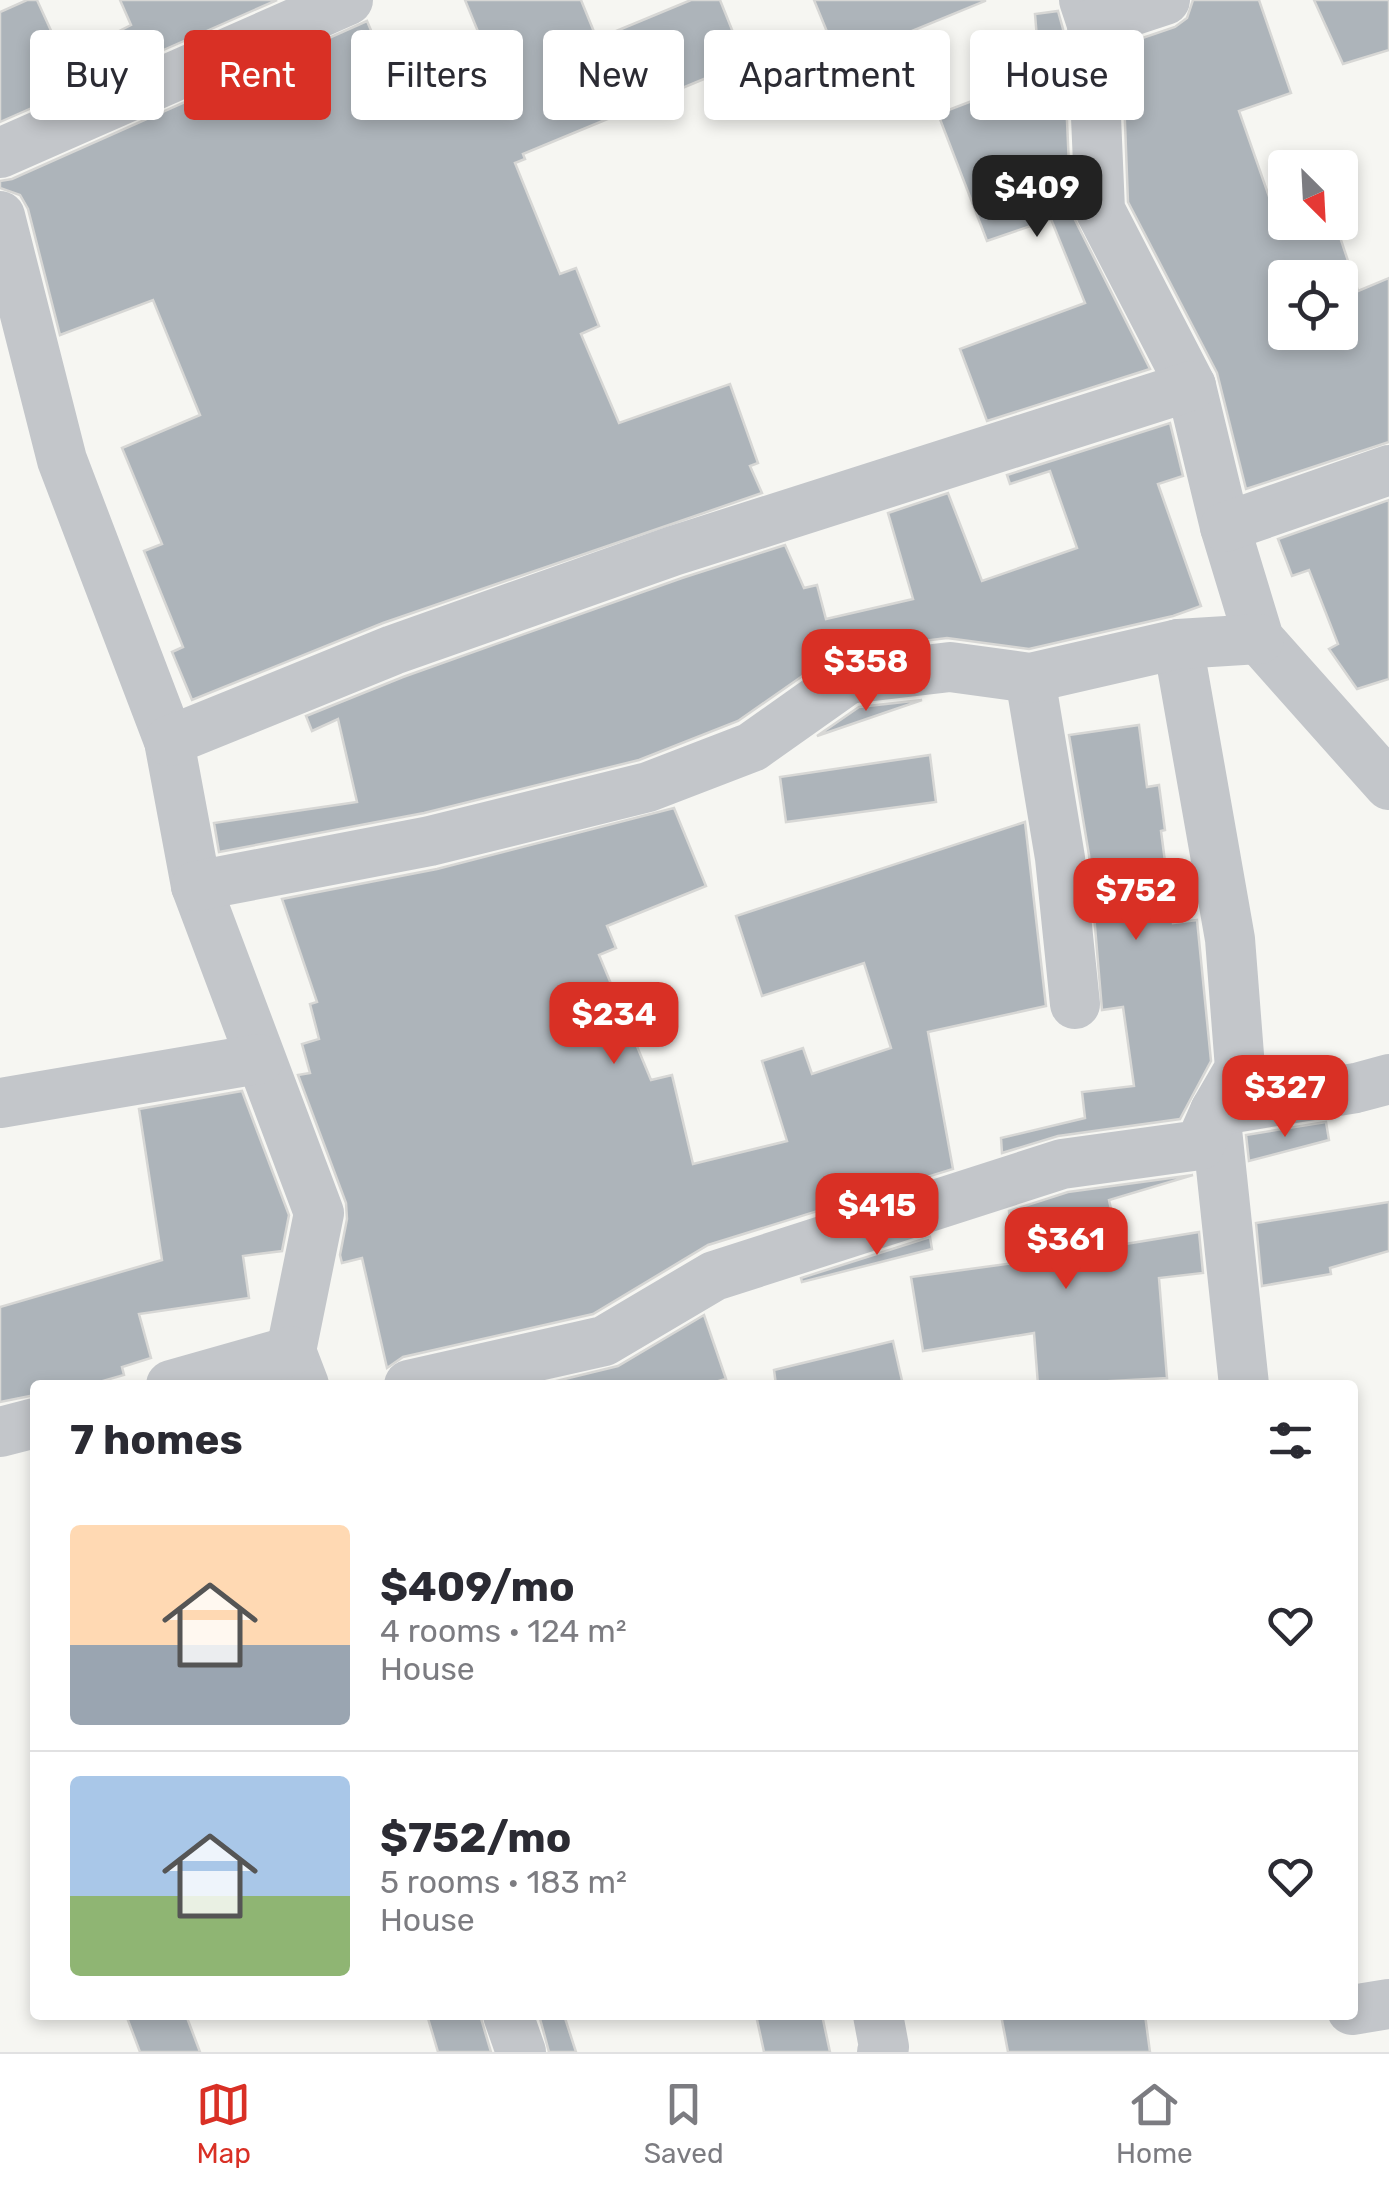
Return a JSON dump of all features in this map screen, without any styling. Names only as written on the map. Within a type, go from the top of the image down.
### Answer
[{"type":"street","points":[[0,153],[348,0]]},
{"type":"street","points":[[1164,0],[1088,12],[1100,210],[1191,386],[1259,640],[1389,784]]},
{"type":"street","points":[[0,216],[62,460],[169,741],[196,886],[318,1213],[298,1368],[208,1380]]},
{"type":"street","points":[[169,741],[393,650],[672,551],[1191,386]]},
{"type":"street","points":[[1226,527],[1389,470]]},
{"type":"street","points":[[196,886],[430,840],[648,788],[752,747],[848,679],[950,667],[1030,678],[1178,644],[1259,640]]},
{"type":"street","points":[[432,1380],[604,1342],[714,1276],[1062,1164],[1200,1145],[1240,1068],[1231,958],[1178,644]]},
{"type":"street","points":[[1030,678],[1060,858],[1075,1004]]},
{"type":"street","points":[[0,1103],[259,1059]]},
{"type":"street","points":[[1216,1110],[1356,1088],[1389,1078]]},
{"type":"street","points":[[1216,1110],[1243,1380]]},
{"type":"street","points":[[0,1432],[30,1424]]},
{"type":"street","points":[[1358,2009],[1389,2004]]},
{"type":"street","points":[[510,2020],[521,2052]]},
{"type":"street","points":[[879,2020],[882,2052]]},
{"type":"building","points":[[27,0],[37,0],[51,30],[30,30],[30,109],[0,122],[0,12]]},
{"type":"building","points":[[120,0],[277,0],[209,30],[184,30],[184,41],[164,50],[164,30],[121,30],[131,25]]},
{"type":"building","points":[[465,0],[581,0],[593,30],[543,30],[543,120],[605,120],[523,154],[525,159],[515,163],[560,274],[576,268],[599,326],[581,334],[619,423],[730,384],[758,463],[750,466],[762,493],[383,623],[192,700],[172,652],[183,647],[144,551],[162,544],[122,448],[200,415],[153,300],[60,335],[28,209],[20,195],[0,188],[0,181],[145,120],[164,120],[164,111],[184,102],[184,120],[331,120],[331,37],[367,21],[371,30],[351,30],[351,120],[523,120],[523,30],[477,30]]},
{"type":"building","points":[[691,0],[720,0],[732,30],[704,30],[704,79],[684,87],[684,30],[619,30]]},
{"type":"building","points":[[814,0],[985,0],[914,30],[826,30]]},
{"type":"building","points":[[1193,0],[1259,0],[1291,93],[1239,111],[1268,194],[1268,240],[1341,240],[1348,260],[1268,260],[1268,350],[1358,350],[1358,291],[1389,278],[1389,442],[1246,489],[1217,373],[1128,202],[1125,120],[1144,120],[1144,38],[1175,27],[1187,18]]},
{"type":"building","points":[[1314,0],[1389,0],[1389,50],[1343,64]]},
{"type":"building","points":[[1058,11],[1063,30],[1036,30],[1035,14]]},
{"type":"building","points":[[970,102],[970,120],[1067,120],[1071,212],[1150,369],[987,421],[960,349],[1085,303],[1051,219],[987,241],[940,120],[950,120],[950,109]]},
{"type":"building","points":[[1170,423],[1183,476],[1158,484],[1201,606],[1029,649],[947,638],[844,651],[738,721],[639,760],[424,813],[219,852],[214,823],[357,802],[338,719],[312,731],[306,716],[403,677],[785,545],[804,588],[817,585],[826,619],[913,599],[888,513],[948,493],[982,581],[1077,548],[1050,471],[1010,484],[1007,475]]},
{"type":"building","points":[[1389,500],[1389,679],[1357,689],[1329,649],[1338,644],[1309,570],[1292,576],[1278,539]]},
{"type":"building","points":[[922,700],[817,736],[859,707]]},
{"type":"building","points":[[1139,725],[1147,787],[1159,785],[1173,923],[1197,920],[1211,1061],[1180,1119],[1058,1136],[1002,1153],[1001,1138],[1085,1118],[1082,1092],[1134,1086],[1123,1007],[1102,1010],[1089,855],[1069,735]]},
{"type":"building","points":[[930,755],[936,802],[786,822],[780,777]]},
{"type":"building","points":[[674,808],[706,886],[607,926],[616,948],[599,955],[651,1080],[672,1075],[693,1164],[787,1141],[762,1061],[803,1048],[812,1074],[891,1048],[864,963],[762,996],[736,916],[1025,822],[1046,1006],[928,1032],[953,1169],[708,1245],[593,1314],[403,1357],[387,1368],[362,1258],[342,1263],[346,1203],[298,1075],[310,1073],[302,1044],[319,1039],[310,1004],[317,1002],[282,899],[437,869]]},
{"type":"building","points":[[242,1091],[289,1215],[282,1251],[243,1256],[249,1298],[139,1314],[151,1358],[122,1367],[124,1375],[106,1380],[30,1380],[30,1396],[0,1402],[0,1307],[162,1260],[139,1109]]},
{"type":"building","points":[[1326,1122],[1329,1140],[1249,1161],[1246,1135]]},
{"type":"building","points":[[1193,1175],[1109,1200],[1119,1245],[1199,1232],[1203,1273],[1159,1278],[1167,1378],[1038,1380],[1034,1333],[923,1351],[911,1277],[1014,1263],[1009,1211],[1068,1192]]},
{"type":"building","points":[[1389,1202],[1389,1251],[1330,1268],[1331,1274],[1262,1286],[1256,1223]]},
{"type":"building","points":[[930,1237],[932,1249],[802,1282],[801,1278]]},
{"type":"building","points":[[704,1315],[726,1379],[561,1380],[618,1366]]},
{"type":"building","points":[[893,1341],[902,1380],[775,1380],[774,1370]]},
{"type":"building","points":[[128,2020],[188,2020],[200,2052],[140,2052]]},
{"type":"building","points":[[428,2020],[481,2020],[491,2052],[438,2052]]},
{"type":"building","points":[[540,2020],[566,2020],[576,2052],[549,2052]]},
{"type":"building","points":[[757,2020],[823,2020],[830,2052],[764,2052]]},
{"type":"building","points":[[1002,2020],[1146,2020],[1150,2052],[1008,2052]]}]
